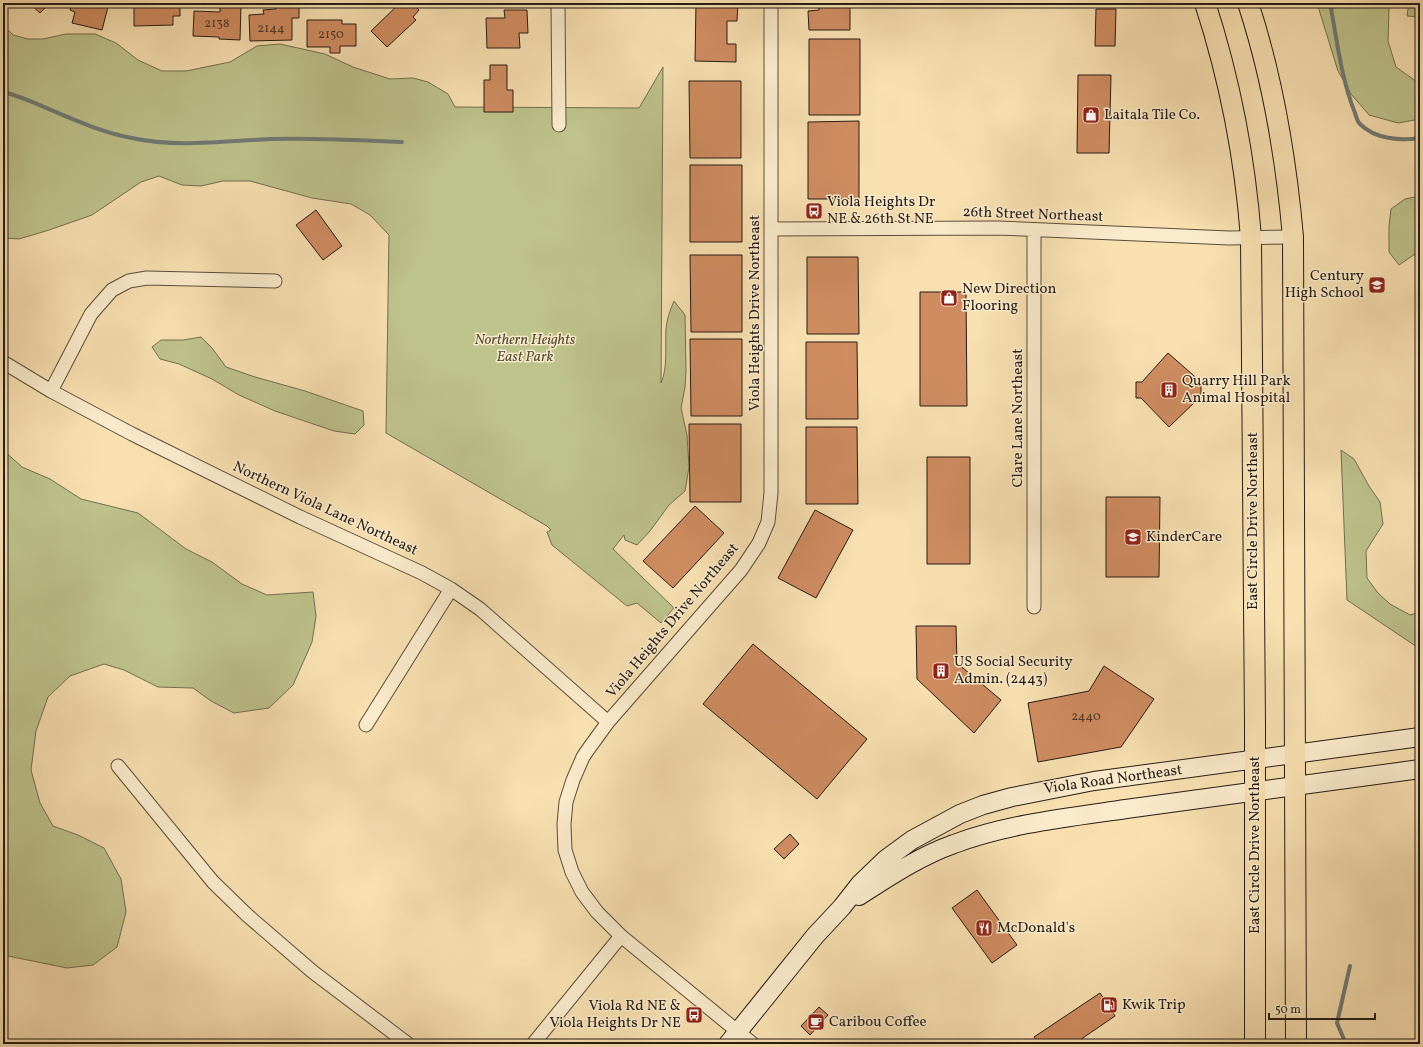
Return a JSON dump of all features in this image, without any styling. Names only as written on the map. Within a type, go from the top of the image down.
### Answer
[{"type":"main road","name":"East Circle Drive Northeast","points":[[1205,3],[1223,60],[1233,101],[1246,180],[1251,238],[1254,1044]]},
{"type":"main road","points":[[1248,3],[1257,30],[1280,130],[1289,184],[1293,237],[1296,1044]]},
{"type":"main road","name":"Viola Road Northeast","points":[[733,1038],[815,936],[842,907],[860,884],[886,859],[912,840],[960,814],[983,805],[1012,797],[1071,785],[1420,738]]},
{"type":"main road","name":"Viola Road Northeast","points":[[842,907],[902,868],[955,843],[983,835],[1076,817],[1296,785],[1420,770]]},
{"type":"street","points":[[558,3],[559,126]]},
{"type":"street","name":"Viola Heights Drive Northeast","points":[[753,1044],[733,1038],[621,936],[597,912],[582,892],[572,872],[565,850],[564,824],[566,802],[573,780],[583,757],[608,722],[741,570],[759,543],[768,522],[771,493],[771,3]]},
{"type":"street","name":"26th Street Northeast","points":[[772,229],[998,228],[1251,238],[1293,237]]},
{"type":"street","name":"Clare Lane Northeast","points":[[1034,230],[1034,607]]},
{"type":"street","points":[[51,391],[91,314],[112,290],[128,281],[147,278],[275,281]]},
{"type":"street","name":"Northern Viola Lane Northeast","points":[[3,362],[51,391],[132,434],[300,517],[422,573],[451,590],[480,609],[608,722]]},
{"type":"street","points":[[366,725],[451,590]]},
{"type":"street","points":[[118,766],[213,882],[247,915],[313,972],[408,1044]]},
{"type":"street","points":[[533,1044],[621,936]]},
{"type":"green space","points":[[1317,3],[1390,3],[1388,41],[1396,67],[1420,84],[1420,119],[1398,123],[1369,115],[1351,94],[1338,71]]},
{"type":"green space","points":[[1409,3],[1420,3],[1420,17],[1407,16]]},
{"type":"green space","name":"Northern Heights East Park","points":[[3,25],[13,35],[28,39],[43,39],[66,34],[95,34],[116,43],[138,60],[162,71],[186,71],[230,62],[257,46],[280,44],[325,54],[353,67],[390,79],[413,78],[428,82],[448,94],[455,107],[639,108],[663,67],[661,383],[665,370],[666,325],[674,301],[685,315],[686,371],[681,408],[687,435],[689,467],[685,491],[669,505],[650,531],[637,545],[625,540],[624,535],[613,549],[674,608],[661,623],[637,603],[627,606],[552,545],[547,532],[551,530],[547,526],[386,433],[389,235],[370,215],[351,204],[312,198],[250,181],[223,181],[201,186],[182,185],[159,176],[141,182],[92,215],[19,239],[3,238]]},
{"type":"green space","points":[[1420,196],[1420,285],[1415,254],[1399,265],[1389,252],[1389,226],[1391,209],[1405,199]]},
{"type":"green space","points":[[201,337],[212,348],[226,367],[305,391],[363,411],[364,425],[355,434],[334,431],[275,411],[239,395],[212,379],[179,364],[160,359],[152,347],[161,340],[183,340]]},
{"type":"green space","points":[[3,450],[22,467],[50,479],[81,499],[138,513],[186,549],[212,562],[242,584],[267,595],[313,592],[316,616],[312,642],[293,685],[269,708],[234,713],[211,701],[193,688],[158,687],[124,670],[104,664],[70,676],[48,697],[36,731],[31,770],[40,803],[53,826],[78,835],[104,848],[121,879],[126,912],[117,947],[93,965],[67,968],[3,955]]},
{"type":"green space","points":[[1341,450],[1354,459],[1380,502],[1383,524],[1366,551],[1367,578],[1378,593],[1390,604],[1410,615],[1420,612],[1420,649],[1347,600]]},
{"type":"building","points":[[29,3],[50,3],[40,13]]},
{"type":"building","points":[[72,3],[109,3],[102,30],[72,23],[75,12],[70,10]]},
{"type":"building","points":[[180,3],[180,16],[173,16],[173,25],[134,26],[134,4]]},
{"type":"building","points":[[220,3],[241,4],[240,40],[219,39],[219,37],[193,36],[194,11],[220,12]]},
{"type":"building","points":[[276,3],[299,3],[299,18],[292,18],[292,40],[250,41],[249,15],[264,14],[263,10],[276,9]]},
{"type":"building","points":[[400,3],[412,3],[419,10],[413,17],[416,20],[387,47],[371,31]]},
{"type":"building","points":[[696,3],[738,3],[737,21],[727,21],[727,44],[736,44],[736,62],[695,61]]},
{"type":"building","points":[[819,3],[850,3],[850,30],[809,30],[808,11],[819,10]]},
{"type":"building","points":[[1096,9],[1116,9],[1115,46],[1095,46]]},
{"type":"building","points":[[504,10],[527,10],[528,33],[519,33],[520,48],[487,48],[486,18],[505,18]]},
{"type":"building","points":[[307,20],[342,20],[342,24],[356,24],[356,46],[340,46],[340,53],[330,53],[330,47],[307,47]]},
{"type":"building","points":[[809,39],[860,39],[860,115],[809,115]]},
{"type":"building","points":[[490,65],[507,65],[507,90],[513,90],[513,112],[484,112],[484,80],[490,80]]},
{"type":"building","points":[[1078,75],[1111,75],[1109,153],[1077,153]]},
{"type":"building","points":[[689,81],[741,81],[741,158],[690,158]]},
{"type":"building","points":[[859,121],[859,199],[808,199],[808,122]]},
{"type":"building","points":[[690,165],[742,165],[742,242],[690,242]]},
{"type":"building","points":[[316,210],[342,246],[323,260],[296,225]]},
{"type":"building","points":[[690,255],[742,255],[742,332],[691,332]]},
{"type":"building","points":[[807,257],[858,257],[859,334],[807,334]]},
{"type":"building","points":[[920,292],[966,292],[967,406],[920,406]]},
{"type":"building","points":[[690,339],[742,339],[742,416],[691,416]]},
{"type":"building","points":[[806,342],[857,342],[858,419],[806,419]]},
{"type":"building","name":"Quarry Hill Park Animal Hospital","points":[[1168,353],[1201,382],[1201,398],[1198,399],[1169,427],[1141,398],[1136,398],[1136,382],[1142,382]]},
{"type":"building","points":[[689,424],[741,424],[741,502],[690,502]]},
{"type":"building","points":[[806,427],[857,427],[858,504],[806,504]]},
{"type":"building","points":[[927,457],[970,457],[970,564],[927,564]]},
{"type":"building","name":"KinderCare","points":[[1106,497],[1160,497],[1159,577],[1106,577]]},
{"type":"building","points":[[695,506],[724,533],[673,588],[643,561]]},
{"type":"building","points":[[815,510],[853,530],[816,598],[778,578]]},
{"type":"building","name":"US Social Security Admin. (2443)","points":[[916,626],[956,626],[957,663],[1001,700],[974,733],[917,679]]},
{"type":"building","points":[[753,644],[867,739],[817,799],[703,704]]},
{"type":"building","points":[[1104,666],[1154,699],[1121,747],[1038,762],[1028,703],[1089,691]]},
{"type":"building","points":[[790,834],[799,844],[784,859],[774,849]]},
{"type":"building","points":[[977,890],[1017,945],[992,963],[952,908]]},
{"type":"building","points":[[1100,993],[1115,1016],[1074,1044],[1039,1044],[1034,1037]]},
{"type":"building","points":[[819,1007],[828,1015],[810,1035],[801,1026]]},
{"type":"waterway","points":[[1330,3],[1346,86],[1359,123],[1373,133],[1388,138],[1420,138]]},
{"type":"waterway","points":[[3,92],[27,100],[101,130],[149,141],[166,143],[201,143],[271,139],[304,139],[402,142]]},
{"type":"waterway","points":[[1346,1044],[1337,1023],[1350,966]]},
{"type":"place","name":"Laitala Tile Co.","points":[[1091,115]]},
{"type":"place","name":"Viola Heights Dr NE & 26th St NE","points":[[814,211]]},
{"type":"place","name":"Century High School","points":[[1377,285]]},
{"type":"place","name":"New Direction Flooring","points":[[949,298]]},
{"type":"place","name":"Quarry Hill Park Animal Hospital","points":[[1169,390]]},
{"type":"place","name":"KinderCare","points":[[1133,537]]},
{"type":"place","name":"US Social Security Admin. (2443)","points":[[941,671]]},
{"type":"place","name":"McDonald's","points":[[984,928]]},
{"type":"place","name":"Kwik Trip","points":[[1109,1005]]},
{"type":"place","name":"Viola Rd NE & Viola Heights Dr NE","points":[[694,1015]]},
{"type":"place","name":"Caribou Coffee","points":[[816,1022]]}]
